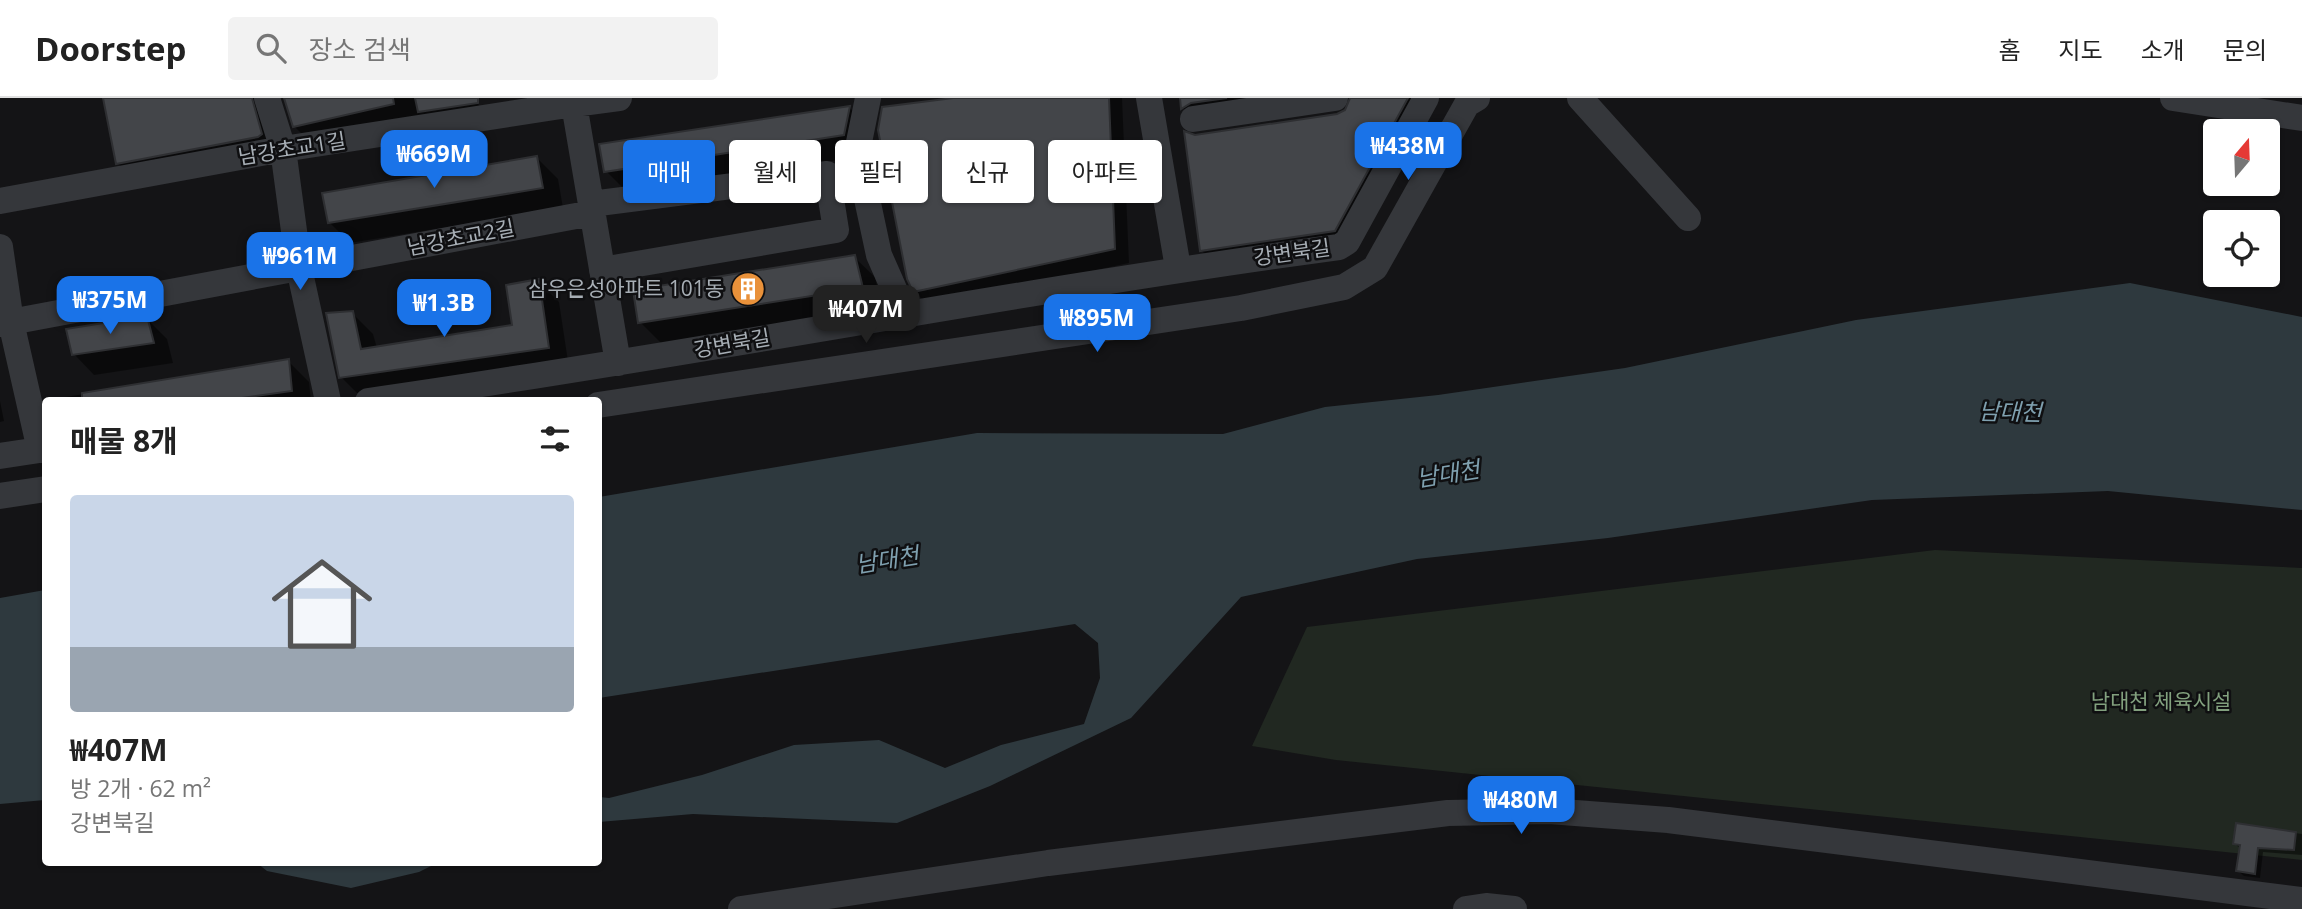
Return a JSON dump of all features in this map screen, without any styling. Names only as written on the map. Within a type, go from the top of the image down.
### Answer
[{"type":"street","points":[[267,98],[283,149],[299,268],[327,397]]},
{"type":"street","name":"남강초교1길","points":[[0,201],[283,149],[619,98]]},
{"type":"street","points":[[867,98],[857,152],[879,255],[905,314]]},
{"type":"street","points":[[1149,98],[1178,268]]},
{"type":"street","points":[[1193,119],[1335,98]]},
{"type":"street","name":"강변북길","points":[[394,397],[618,363],[1178,268],[1339,247],[1347,242],[1426,98]]},
{"type":"street","points":[[602,404],[1241,308],[1344,287],[1375,268],[1467,104],[1477,98]]},
{"type":"street","points":[[1580,98],[1688,218]]},
{"type":"street","points":[[2173,98],[2302,118]]},
{"type":"street","points":[[573,104],[618,363]]},
{"type":"street","name":"남강초교2길","points":[[6,323],[299,268],[592,208],[827,174],[836,230],[602,270]]},
{"type":"street","points":[[0,247],[6,323],[42,447]]},
{"type":"street","points":[[0,456],[42,450]]},
{"type":"street","points":[[0,496],[42,490]]},
{"type":"street","points":[[741,909],[1048,863],[1448,813],[1549,811],[1668,820],[2302,900]]},
{"type":"street","points":[[1480,908],[1514,909]]},
{"type":"green space","name":"남대천 체육시설","points":[[1935,550],[2302,568],[2302,860],[1336,760],[1252,746],[1307,627]]},
{"type":"water","name":"남대천","points":[[2130,283],[2302,317],[2302,510],[2108,491],[1872,500],[1608,538],[1417,559],[1241,597],[1131,718],[990,786],[897,823],[693,814],[602,822],[602,797],[609,798],[702,775],[794,745],[879,740],[945,768],[1001,745],[1084,724],[1100,678],[1098,643],[1075,624],[602,698],[602,496],[977,433],[1223,434],[1325,407],[1438,395],[1625,368],[1856,320]]},
{"type":"water","points":[[42,591],[42,800],[0,804],[0,598]]},
{"type":"water","points":[[261,866],[431,866],[419,872],[351,888],[267,871]]},
{"type":"building","points":[[103,98],[252,98],[262,134],[258,137],[116,164]]},
{"type":"building","points":[[284,98],[393,98],[394,104],[293,127]]},
{"type":"building","points":[[415,98],[478,98],[478,103],[418,112]]},
{"type":"building","points":[[953,98],[1109,98],[1111,140],[1048,140],[1048,203],[1113,203],[1115,249],[913,292],[907,279],[892,203],[928,203],[928,140],[880,140],[878,130],[882,107]]},
{"type":"building","points":[[1180,98],[1227,98],[1191,103],[1181,109]]},
{"type":"building","points":[[1350,98],[1408,98],[1335,231],[1200,251],[1184,131],[1195,135],[1337,114],[1345,110]]},
{"type":"building","points":[[850,106],[844,135],[812,140],[729,140],[729,153],[715,155],[715,140],[625,140]]},
{"type":"building","points":[[623,140],[623,169],[604,172],[599,144]]},
{"type":"building","points":[[537,156],[543,188],[328,223],[322,193]]},
{"type":"building","name":"삼우은성아파트 101동","points":[[855,255],[863,288],[638,323],[633,290]]},
{"type":"building","points":[[539,279],[549,348],[339,378],[326,313],[353,311],[361,349],[512,325],[506,285]]},
{"type":"building","points":[[147,316],[154,343],[72,355],[66,329]]},
{"type":"building","points":[[289,359],[292,391],[249,397],[82,397],[82,393]]},
{"type":"building","points":[[2236,823],[2296,832],[2294,850],[2258,848],[2255,874],[2236,871],[2240,845],[2233,844]]},
{"type":"place","name":"삼우은성아파트 101동","points":[[748,289]]}]
